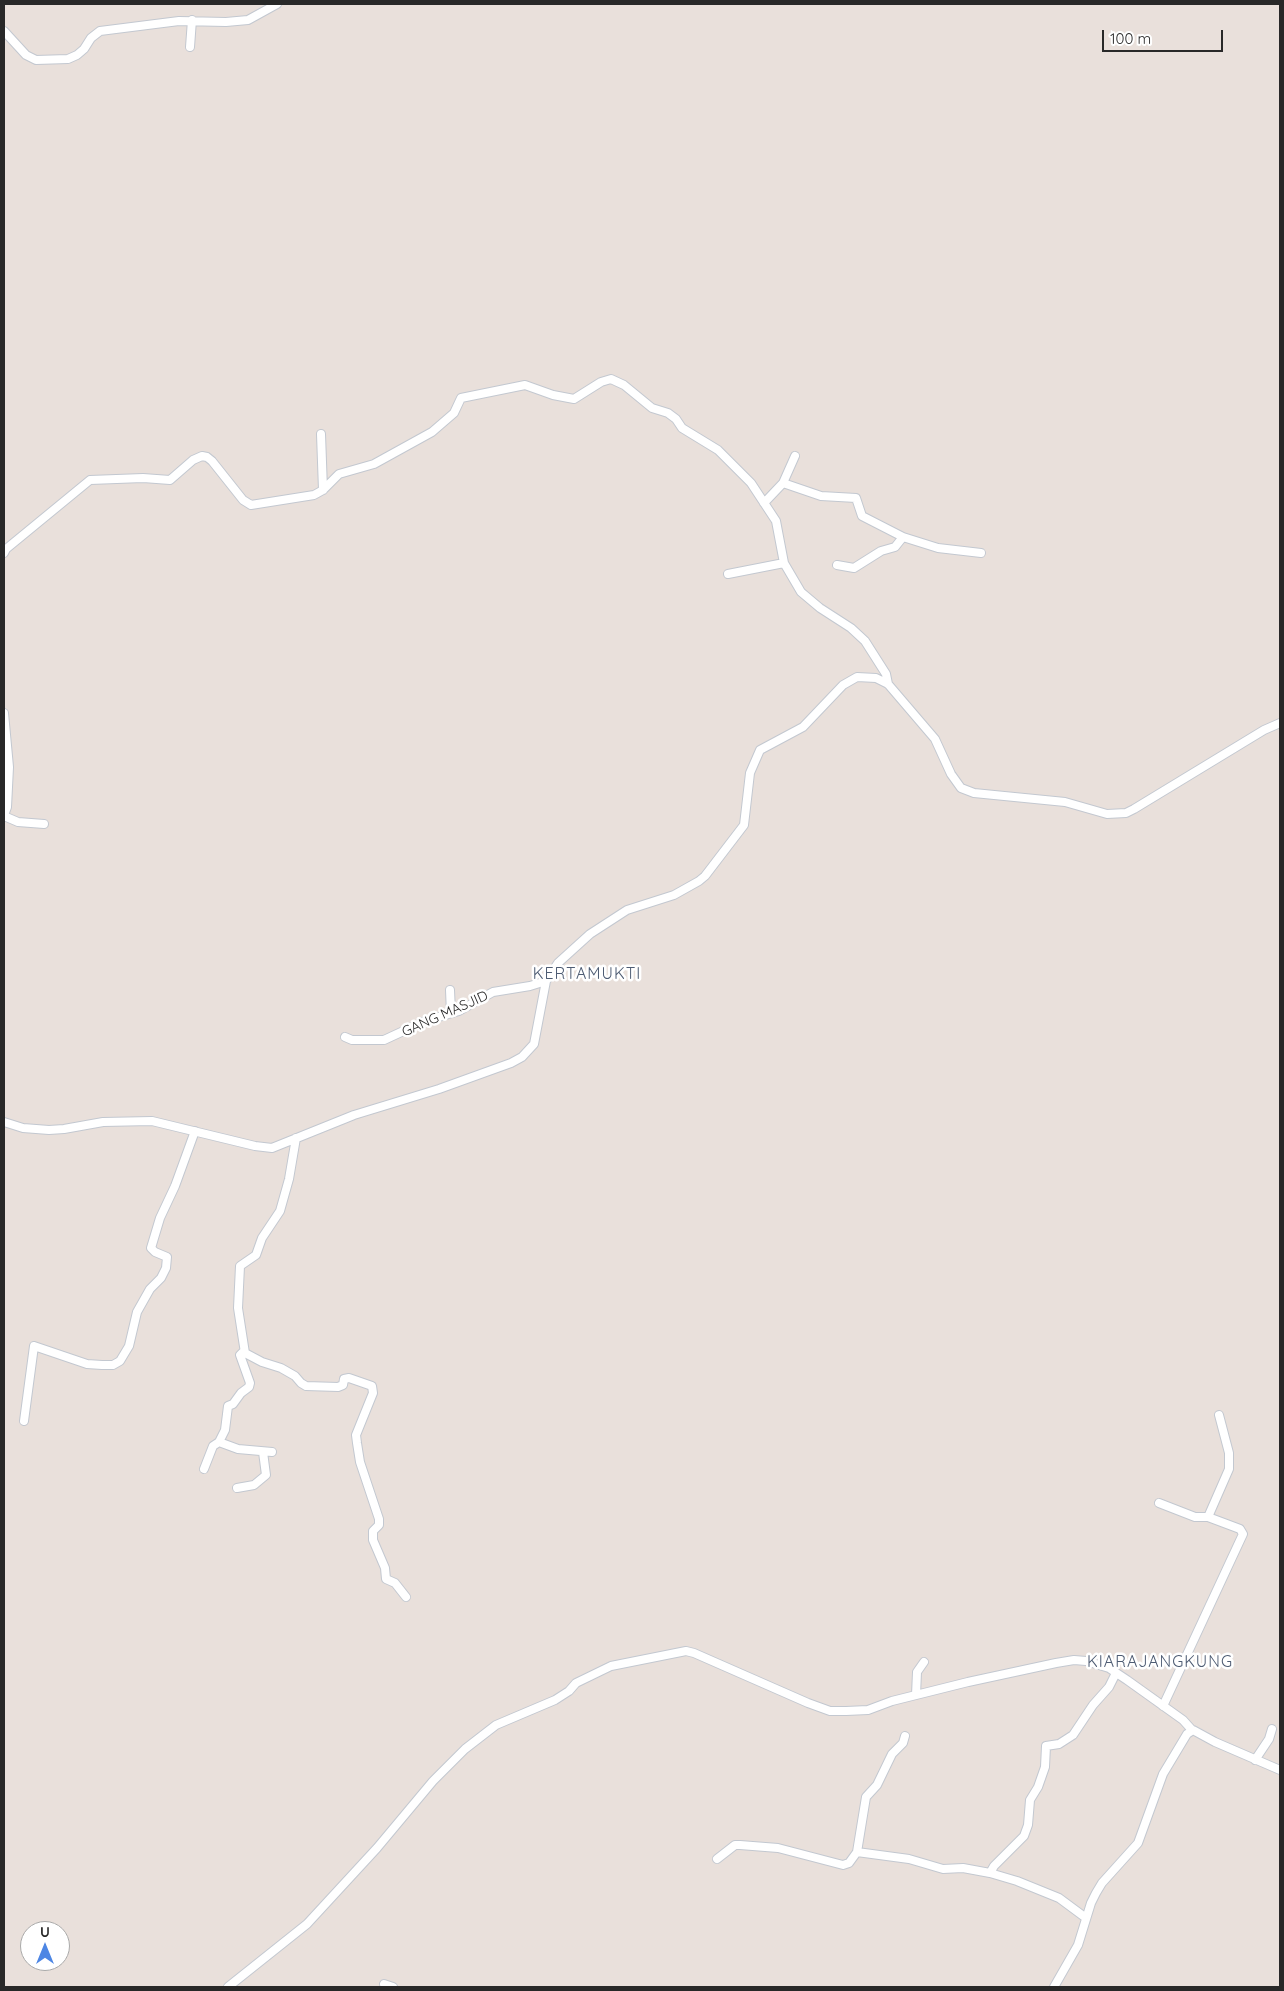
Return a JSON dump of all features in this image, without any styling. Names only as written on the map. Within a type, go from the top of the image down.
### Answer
[{"type":"street","points":[[4,31],[26,55],[36,60],[51,61],[68,59],[77,55],[84,49],[95,33],[100,30],[192,20],[226,22],[248,20],[277,4]]},
{"type":"street","points":[[190,47],[192,20]]},
{"type":"street","points":[[4,553],[13,543],[90,480],[143,478],[170,480],[193,460],[202,456],[208,457],[243,500],[251,505],[314,495],[339,474],[374,464],[432,432],[454,413],[461,398],[525,385],[553,395],[574,399],[601,382],[611,379],[624,386],[652,408],[668,413],[676,419],[682,428],[702,442],[718,450],[751,483],[776,521],[784,563],[800,592],[851,628],[865,642],[886,674],[888,684]]},
{"type":"street","points":[[321,434],[322,490]]},
{"type":"street","points":[[764,503],[783,482],[795,456]]},
{"type":"street","points":[[783,482],[821,496],[856,498],[862,516],[903,538],[938,548],[981,553]]},
{"type":"street","points":[[837,565],[854,568],[881,552],[895,547],[903,538]]},
{"type":"street","points":[[728,574],[784,563]]},
{"type":"street","points":[[4,1122],[23,1128],[49,1130],[102,1122],[152,1121],[265,1148],[272,1148],[354,1114],[439,1089],[498,1068],[522,1057],[534,1044],[546,981],[558,963],[590,934],[627,910],[674,894],[705,876],[744,825],[750,773],[760,750],[802,727],[843,685],[857,677],[869,676],[888,684],[935,739],[955,782],[961,788],[974,793],[1065,802],[1107,814],[1126,813],[1256,734],[1280,723]]},
{"type":"street","points":[[4,714],[9,767],[7,807],[4,815],[18,822],[44,824]]},
{"type":"street","name":"GANG MASJID","points":[[345,1037],[352,1040],[384,1040],[425,1021],[451,1014],[493,992],[530,986],[546,981]]},
{"type":"street","points":[[450,990],[451,1014]]},
{"type":"street","points":[[24,1421],[34,1346],[87,1364],[102,1366],[114,1365],[120,1361],[129,1346],[137,1312],[150,1289],[161,1278],[166,1268],[167,1257],[155,1252],[151,1248],[160,1218],[176,1186],[195,1131]]},
{"type":"street","points":[[296,1138],[289,1179],[280,1211],[262,1238],[256,1255],[240,1266],[238,1308],[244,1351],[262,1362],[282,1368],[306,1386],[338,1387],[343,1385],[344,1379],[349,1378],[372,1386],[373,1393],[356,1435],[360,1462],[379,1519],[379,1524],[373,1531],[373,1540],[385,1568],[386,1579],[395,1583],[406,1597]]},
{"type":"street","points":[[204,1469],[213,1446],[220,1442],[225,1430],[228,1406],[233,1404],[241,1393],[249,1387],[250,1383],[240,1355],[244,1351]]},
{"type":"street","points":[[1208,1516],[1230,1469],[1229,1453],[1219,1414]]},
{"type":"street","points":[[220,1442],[238,1449],[272,1452]]},
{"type":"street","points":[[237,1488],[254,1485],[266,1476],[263,1452]]},
{"type":"street","points":[[1159,1503],[1195,1517],[1208,1516],[1240,1529],[1243,1534],[1163,1706]]},
{"type":"street","points":[[228,1987],[307,1924],[377,1848],[433,1781],[465,1749],[496,1725],[555,1700],[576,1683],[597,1671],[611,1666],[686,1651],[830,1711],[868,1710],[968,1682],[1074,1660],[1092,1662],[1116,1673],[1183,1720],[1192,1730],[1280,1770]]},
{"type":"street","points":[[916,1696],[917,1672],[924,1662]]},
{"type":"street","points":[[990,1873],[994,1866],[1024,1836],[1028,1825],[1030,1800],[1038,1787],[1045,1767],[1046,1746],[1060,1744],[1073,1735],[1093,1705],[1109,1687],[1116,1673]]},
{"type":"street","points":[[1054,1987],[1078,1945],[1091,1903],[1102,1884],[1138,1843],[1163,1774],[1179,1746],[1192,1730]]},
{"type":"street","points":[[1255,1760],[1272,1730]]},
{"type":"street","points":[[717,1859],[735,1845],[778,1848],[842,1865],[849,1863],[857,1852],[866,1796],[877,1784],[892,1754],[903,1743],[905,1736]]},
{"type":"street","points":[[857,1852],[909,1859],[943,1869],[963,1868],[1018,1881],[1059,1898],[1086,1918]]},
{"type":"street","points":[[384,1984],[394,1987]]},
{"type":"district","name":"KERTAMUKTI","points":[[587,974]]},
{"type":"district","name":"KIARAJANGKUNG","points":[[1160,1662]]}]
